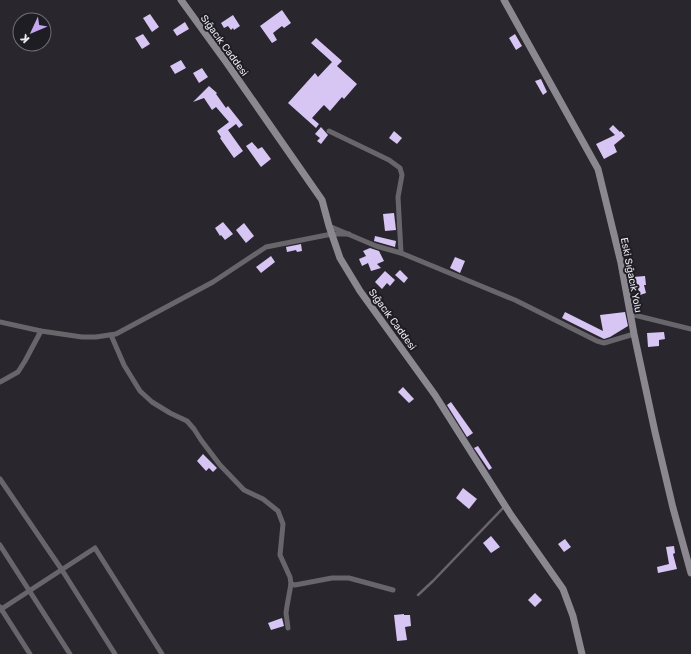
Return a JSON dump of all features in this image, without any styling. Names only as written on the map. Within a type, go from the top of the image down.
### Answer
[{"type":"street","name":"Sığacık Caddesi","points":[[181,0],[322,200],[340,258],[360,291],[435,395],[506,506],[563,589],[573,616],[582,654]]},
{"type":"street","name":"Eski Sığacık Yolu","points":[[504,0],[598,169],[621,263],[634,334],[673,508],[691,573]]},
{"type":"street","points":[[329,131],[389,160],[400,168],[402,175],[398,197],[400,253]]},
{"type":"street","points":[[329,226],[376,246],[400,253],[515,300],[597,341],[604,343],[634,334]]},
{"type":"street","points":[[0,322],[41,331],[82,337],[116,334],[213,282],[266,247],[332,234],[349,234]]},
{"type":"street","points":[[630,314],[691,329]]},
{"type":"street","points":[[0,382],[18,372],[41,331]]},
{"type":"street","points":[[111,335],[124,365],[140,391],[152,402],[170,414],[187,421],[220,466],[244,490],[263,499],[278,511],[284,524],[280,555],[290,577],[291,584],[286,613],[288,628]]},
{"type":"street","points":[[0,479],[62,570],[115,654]]},
{"type":"street","points":[[0,545],[70,654]]},
{"type":"street","points":[[30,654],[0,609],[95,548],[162,654]]},
{"type":"street","points":[[291,584],[295,585],[332,578],[349,578],[393,590]]},
{"type":"lane","points":[[418,595],[506,506]]},
{"type":"building","points":[[282,10],[291,23],[284,28],[282,26],[273,33],[277,40],[272,43],[260,26]]},
{"type":"building","points":[[150,14],[159,27],[152,32],[143,18]]},
{"type":"building","points":[[233,15],[240,26],[234,30],[233,28],[231,30],[228,26],[224,28],[221,23]]},
{"type":"building","points":[[185,22],[189,29],[177,36],[173,30]]},
{"type":"building","points":[[143,34],[150,44],[142,49],[135,38]]},
{"type":"building","points":[[515,34],[522,46],[516,50],[509,38]]},
{"type":"building","points":[[316,38],[342,61],[337,66],[357,84],[344,99],[342,97],[330,111],[324,105],[322,107],[312,118],[319,124],[316,128],[288,103],[315,73],[318,77],[332,62],[311,43]]},
{"type":"building","points":[[181,60],[186,68],[175,74],[170,66]]},
{"type":"building","points":[[202,68],[208,77],[199,83],[193,73]]},
{"type":"building","points":[[541,79],[547,92],[543,95],[535,81]]},
{"type":"building","points":[[209,86],[217,93],[216,94],[226,108],[228,106],[243,125],[239,128],[236,124],[228,130],[243,151],[234,158],[217,131],[229,122],[216,107],[212,110],[204,98],[193,102]]},
{"type":"building","points":[[613,125],[625,136],[614,145],[617,152],[604,159],[596,144],[615,135],[609,129]]},
{"type":"building","points":[[321,127],[328,135],[321,144],[317,141],[320,138],[315,134]]},
{"type":"building","points":[[394,131],[402,138],[397,144],[389,138]]},
{"type":"building","points":[[252,142],[258,149],[262,147],[271,159],[261,167],[246,146]]},
{"type":"building","points":[[394,213],[396,230],[385,231],[383,214]]},
{"type":"building","points":[[223,222],[233,234],[225,240],[221,235],[220,236],[215,228]]},
{"type":"building","points":[[244,223],[254,236],[246,243],[236,230]]},
{"type":"building","points":[[375,236],[396,241],[395,247],[374,241]]},
{"type":"building","points":[[301,244],[302,251],[297,252],[296,250],[287,252],[286,247]]},
{"type":"building","points":[[370,248],[379,251],[384,261],[377,264],[381,268],[371,271],[368,263],[362,266],[359,259],[366,256],[363,251]]},
{"type":"building","points":[[271,256],[275,262],[261,273],[256,267]]},
{"type":"building","points":[[455,257],[465,261],[460,273],[450,268]]},
{"type":"building","points":[[400,270],[408,278],[404,283],[395,275]]},
{"type":"building","points":[[385,271],[395,280],[390,286],[387,283],[382,289],[375,282]]},
{"type":"building","points":[[645,276],[646,285],[644,285],[646,293],[640,295],[637,286],[634,286],[633,277]]},
{"type":"building","points":[[565,312],[603,331],[600,315],[625,312],[628,326],[604,339],[562,318]]},
{"type":"building","points":[[664,332],[665,339],[659,340],[659,346],[648,347],[647,333]]},
{"type":"building","points":[[403,387],[414,399],[409,403],[398,392]]},
{"type":"building","points":[[451,402],[473,433],[467,437],[447,405]]},
{"type":"building","points":[[478,446],[492,468],[489,470],[474,448]]},
{"type":"building","points":[[203,454],[217,468],[213,472],[209,468],[206,471],[197,461]]},
{"type":"building","points":[[463,488],[477,499],[469,509],[456,498]]},
{"type":"building","points":[[491,536],[500,547],[491,553],[483,543]]},
{"type":"building","points":[[565,539],[571,547],[564,552],[558,544]]},
{"type":"building","points":[[674,546],[675,553],[673,554],[677,569],[658,573],[657,567],[669,564],[666,547]]},
{"type":"building","points":[[535,593],[542,600],[535,607],[528,600]]},
{"type":"building","points":[[394,615],[410,615],[411,626],[405,627],[407,640],[397,641]]},
{"type":"building","points":[[282,618],[284,626],[271,630],[268,623]]}]
